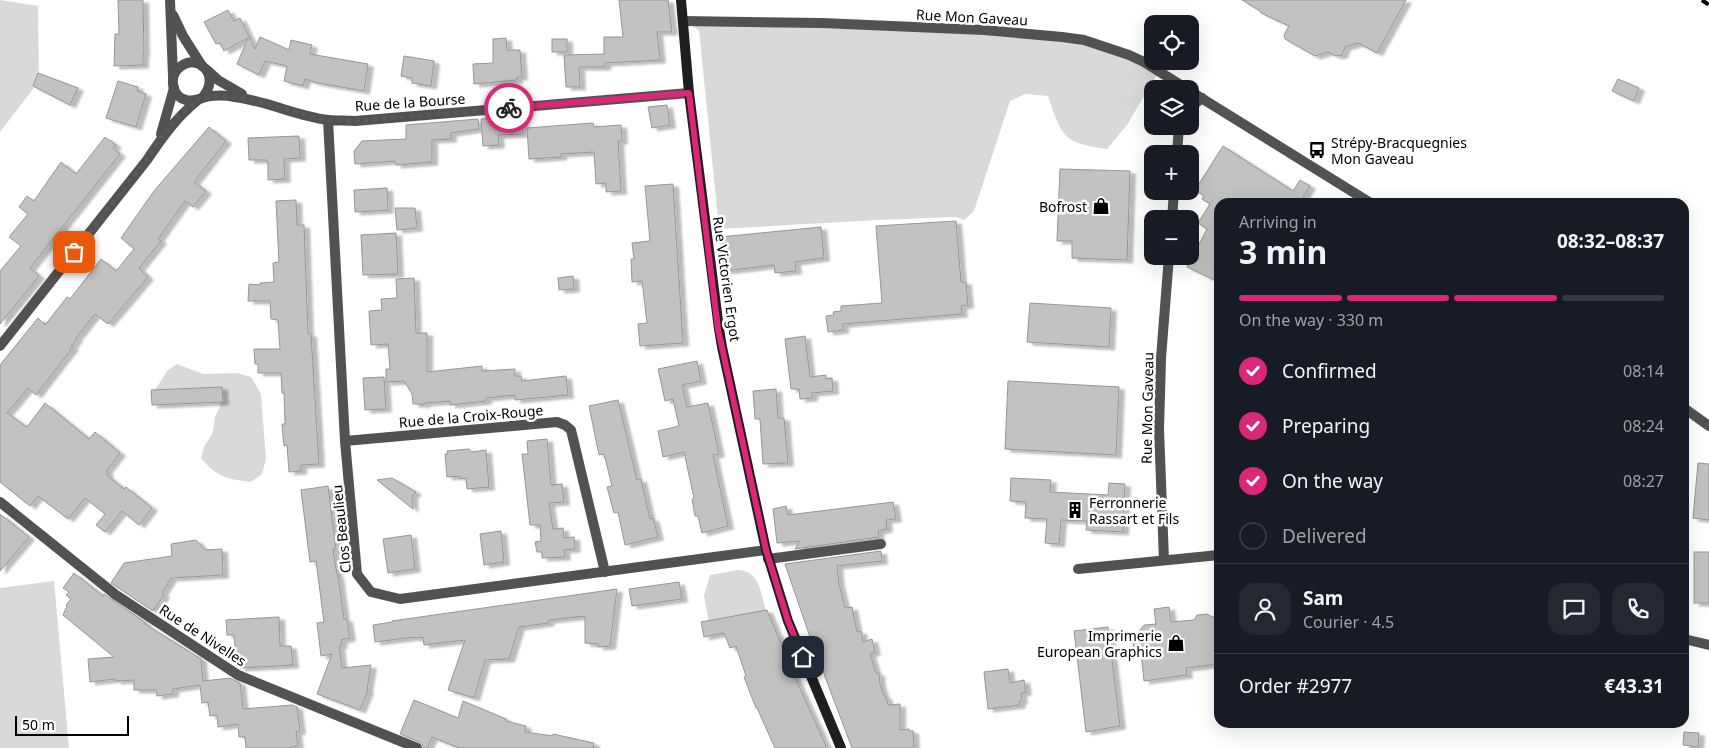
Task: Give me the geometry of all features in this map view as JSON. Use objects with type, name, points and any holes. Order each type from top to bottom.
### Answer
[{"type":"street","name":"Rue Victorien Ergot","points":[[681,0],[689,93],[718,329],[767,554],[788,621],[841,748]]},
{"type":"street","name":"Rue de la Bourse","points":[[171,5],[183,36],[204,68],[233,90],[254,100]]},
{"type":"street","name":"Rue de la Bourse","points":[[159,140],[168,114],[173,82],[171,5]]},
{"type":"street","name":"Rue Mon Gaveau","points":[[683,20],[822,23],[984,30],[1062,36],[1084,40],[1129,55],[1172,80]]},
{"type":"street","points":[[0,346],[146,160],[159,140],[180,115],[200,99],[208,92],[210,76],[204,68],[194,63],[180,66],[173,82],[180,97],[186,100],[200,99]]},
{"type":"street","name":"Rue de la Bourse","points":[[200,99],[227,96],[254,100],[328,120],[355,121],[689,93]]},
{"type":"street","name":"Rue Mon Gaveau","points":[[1199,96],[1363,198]]},
{"type":"street","name":"Clos Beaulieu","points":[[328,120],[346,441],[357,574],[371,592],[400,600],[605,572],[767,554]]},
{"type":"street","name":"Rue Mon Gaveau","points":[[1164,560],[1159,429],[1161,358],[1168,265]]},
{"type":"street","points":[[1689,412],[1709,426]]},
{"type":"street","name":"Rue de la Croix-Rouge","points":[[346,441],[558,422],[565,424],[571,430],[605,572]]},
{"type":"street","name":"Rue de Nivelles","points":[[0,502],[116,595],[238,675],[417,748]]},
{"type":"street","points":[[767,554],[881,544]]},
{"type":"street","points":[[1078,569],[1214,555]]},
{"type":"street","points":[[1689,640],[1709,646]]},
{"type":"shaded area","points":[[0,0],[38,6],[39,77],[33,89],[0,132]]},
{"type":"shaded area","points":[[683,21],[1062,37],[1144,66],[1144,70],[1159,71],[1154,80],[1144,80],[1144,96],[1127,125],[1107,149],[1081,144],[1066,135],[1061,129],[1048,96],[1025,94],[1010,101],[974,211],[964,220],[955,217],[719,229],[699,30]]},
{"type":"shaded area","points":[[177,364],[203,374],[237,373],[251,377],[261,394],[266,459],[262,474],[251,482],[223,476],[212,469],[201,458],[204,447],[213,432],[215,417],[220,407],[220,395],[151,396],[168,370]]},
{"type":"shaded area","points":[[738,570],[746,571],[756,580],[767,614],[709,623],[704,596],[710,575]]},
{"type":"shaded area","points":[[54,581],[69,748],[0,748],[0,588]]},
{"type":"building","points":[[118,0],[143,0],[143,65],[114,66],[115,34],[119,34]]},
{"type":"building","points":[[619,0],[668,0],[672,32],[657,32],[660,60],[605,63],[605,67],[579,67],[580,87],[566,87],[564,55],[604,54],[604,37],[623,37]]},
{"type":"building","points":[[1242,0],[1406,0],[1377,53],[1358,43],[1345,47],[1342,55],[1336,56],[1328,52],[1315,56],[1285,39],[1284,35],[1289,26],[1261,13]]},
{"type":"building","points":[[228,10],[234,21],[240,18],[255,49],[260,37],[289,50],[291,40],[312,45],[310,54],[368,64],[364,91],[305,79],[303,86],[284,81],[287,66],[265,61],[259,75],[237,64],[248,38],[224,51],[220,43],[216,44],[204,22]]},
{"type":"building","points":[[506,38],[507,50],[520,50],[522,77],[517,77],[517,80],[474,84],[473,64],[493,63],[493,39]]},
{"type":"building","points":[[552,39],[567,39],[567,52],[552,52]]},
{"type":"building","points":[[404,56],[434,61],[431,86],[412,83],[412,78],[401,76]]},
{"type":"building","points":[[38,73],[78,88],[70,105],[33,86]]},
{"type":"building","points":[[1618,79],[1639,88],[1634,101],[1612,91]]},
{"type":"building","points":[[118,81],[138,87],[137,91],[146,94],[136,127],[106,118]]},
{"type":"building","points":[[667,105],[670,125],[652,128],[648,107]]},
{"type":"building","points":[[522,116],[523,134],[498,135],[499,145],[483,146],[481,119]]},
{"type":"building","points":[[478,119],[479,129],[451,133],[451,139],[432,140],[432,162],[396,165],[395,161],[355,164],[354,151],[362,141],[406,139],[406,125]]},
{"type":"building","points":[[593,123],[594,127],[621,125],[622,141],[618,141],[621,191],[606,192],[606,183],[596,184],[594,152],[561,154],[561,157],[529,159],[527,128]]},
{"type":"building","points":[[209,127],[226,141],[194,182],[206,191],[193,207],[185,201],[158,239],[161,241],[139,268],[148,277],[108,324],[95,314],[76,338],[71,346],[73,347],[36,395],[28,388],[7,413],[27,427],[45,403],[89,439],[95,432],[120,453],[106,471],[107,475],[124,489],[126,487],[152,508],[139,525],[122,511],[105,532],[96,525],[105,514],[85,498],[68,519],[38,496],[30,506],[0,482],[0,365],[38,318],[45,325],[67,297],[70,299],[101,259],[116,271],[134,249],[121,238],[154,191]]},
{"type":"building","points":[[299,136],[300,158],[284,159],[285,179],[268,180],[268,162],[266,160],[249,160],[248,138]]},
{"type":"building","points":[[105,137],[116,145],[113,148],[120,154],[30,268],[39,276],[0,324],[0,271],[21,246],[9,237],[28,214],[19,207],[27,196],[34,201],[61,162],[76,174]]},
{"type":"building","points":[[1223,146],[1293,191],[1300,180],[1310,186],[1303,197],[1305,198],[1214,198],[1214,280],[1187,267],[1188,265],[1199,265],[1199,244],[1207,229],[1199,224],[1199,221],[1210,204],[1202,199],[1204,196],[1199,193],[1199,184]]},
{"type":"building","name":"Bofrost","points":[[1060,169],[1130,171],[1127,260],[1072,258],[1072,241],[1057,241]]},
{"type":"building","points":[[673,184],[683,343],[640,346],[638,324],[647,323],[642,281],[632,282],[631,259],[634,259],[632,243],[650,241],[645,186]]},
{"type":"building","points":[[387,188],[388,210],[355,212],[354,190]]},
{"type":"building","points":[[296,200],[297,225],[304,225],[308,334],[311,334],[319,464],[301,465],[301,471],[289,472],[287,445],[284,446],[283,437],[282,424],[285,424],[281,373],[258,373],[258,364],[255,364],[254,349],[280,349],[278,320],[271,319],[270,301],[248,301],[249,284],[260,285],[260,283],[274,282],[273,263],[279,262],[276,201]]},
{"type":"building","points":[[395,208],[415,208],[417,228],[397,230]]},
{"type":"building","points":[[956,221],[961,282],[966,282],[968,305],[961,306],[962,314],[843,324],[843,330],[828,332],[826,316],[834,315],[833,312],[841,311],[841,306],[882,303],[876,226]]},
{"type":"building","points":[[821,227],[824,258],[795,262],[796,271],[775,273],[774,265],[725,271],[720,237]]},
{"type":"building","points":[[396,233],[398,274],[363,275],[361,235]]},
{"type":"building","points":[[573,276],[574,289],[559,290],[558,278]]},
{"type":"building","points":[[414,278],[416,333],[427,333],[427,372],[482,366],[482,371],[515,369],[515,376],[521,376],[522,381],[566,376],[568,395],[515,400],[515,395],[486,398],[486,401],[450,405],[450,401],[425,403],[423,405],[413,404],[412,394],[404,381],[386,382],[386,369],[390,369],[388,344],[371,345],[369,311],[382,310],[381,299],[397,298],[396,279]]},
{"type":"building","points":[[1030,303],[1111,308],[1109,347],[1027,342]]},
{"type":"building","points":[[805,336],[810,377],[826,375],[826,379],[832,378],[833,391],[812,393],[812,398],[800,399],[799,389],[791,389],[785,339]]},
{"type":"building","points":[[697,361],[701,381],[682,385],[687,407],[708,403],[719,454],[713,455],[728,526],[702,533],[698,516],[695,516],[692,499],[694,498],[684,452],[663,457],[658,431],[679,426],[673,399],[665,401],[658,369]]},
{"type":"building","points":[[384,377],[386,409],[365,410],[363,378]]},
{"type":"building","points":[[1008,381],[1119,387],[1116,455],[1005,449]]},
{"type":"building","points":[[222,387],[223,402],[152,405],[151,390]]},
{"type":"building","points":[[776,389],[778,418],[784,418],[788,463],[763,464],[760,419],[755,419],[753,391]]},
{"type":"building","points":[[618,400],[637,480],[641,479],[650,519],[653,518],[658,537],[625,545],[618,512],[614,513],[607,487],[612,486],[604,454],[599,455],[589,406]]},
{"type":"building","points":[[547,439],[551,485],[562,484],[564,502],[549,503],[553,529],[563,528],[564,538],[574,537],[575,549],[564,550],[565,557],[542,558],[542,552],[537,552],[535,542],[541,541],[540,525],[530,525],[522,454],[528,454],[527,441]]},
{"type":"building","points":[[469,449],[472,452],[486,450],[489,487],[467,489],[466,478],[460,479],[460,476],[447,477],[445,454],[448,454],[447,451]]},
{"type":"building","points":[[1698,463],[1709,464],[1709,520],[1693,518]]},
{"type":"building","points":[[392,478],[416,492],[412,496],[413,509],[377,480]]},
{"type":"building","name":"Ferronnerie Rassart et Fils","points":[[1011,478],[1051,480],[1050,492],[1108,495],[1109,483],[1125,484],[1123,532],[1086,530],[1087,521],[1061,520],[1059,544],[1045,543],[1047,519],[1025,518],[1026,502],[1010,501]]},
{"type":"building","points":[[328,486],[336,549],[333,549],[344,619],[347,619],[350,638],[341,640],[342,645],[339,646],[342,668],[371,665],[368,691],[360,710],[317,694],[332,654],[321,656],[317,623],[324,622],[316,561],[310,562],[301,490]]},
{"type":"building","points":[[893,502],[896,519],[886,520],[887,529],[878,531],[879,537],[795,549],[800,541],[777,543],[773,509],[786,506],[788,515]]},
{"type":"building","points":[[0,514],[29,537],[0,571]]},
{"type":"building","points":[[501,531],[504,562],[484,565],[480,534]]},
{"type":"building","points":[[411,535],[415,569],[388,573],[383,539]]},
{"type":"building","points":[[196,540],[205,550],[222,549],[223,575],[171,578],[162,593],[164,595],[153,611],[111,583],[124,563],[172,556],[171,544]]},
{"type":"building","points":[[881,551],[882,561],[837,566],[839,584],[845,608],[852,607],[857,632],[861,631],[863,642],[872,639],[875,652],[870,654],[876,673],[879,673],[884,696],[886,696],[888,705],[900,704],[900,730],[909,729],[909,731],[913,731],[914,748],[852,748],[785,564]]},
{"type":"building","points":[[1694,552],[1709,552],[1709,603],[1694,603]]},
{"type":"building","points":[[74,573],[103,596],[104,594],[145,624],[201,659],[203,681],[230,678],[240,683],[243,709],[292,705],[297,707],[300,731],[296,732],[298,746],[288,748],[246,748],[245,737],[239,737],[238,724],[218,727],[217,715],[210,716],[208,702],[202,703],[200,685],[173,689],[173,694],[157,696],[156,690],[134,690],[134,680],[116,681],[115,679],[90,682],[88,659],[114,657],[63,615],[66,605],[71,599],[66,595],[69,592],[63,588]]},
{"type":"building","points":[[679,582],[682,599],[632,606],[629,589]]},
{"type":"building","points":[[617,589],[610,646],[598,647],[598,644],[585,643],[585,616],[549,620],[548,623],[519,627],[509,659],[485,660],[474,698],[448,690],[465,640],[424,645],[423,637],[415,637],[375,642],[373,625]]},
{"type":"building","name":"Imprimerie European Graphics","points":[[1169,607],[1171,622],[1194,620],[1197,615],[1207,614],[1214,617],[1214,665],[1186,668],[1187,675],[1144,681],[1141,651],[1134,652],[1132,635],[1136,635],[1144,625],[1156,624],[1154,609]]},
{"type":"building","points":[[767,610],[827,748],[775,748],[744,677],[746,676],[736,646],[730,648],[724,633],[704,637],[701,622]]},
{"type":"building","points":[[279,617],[280,646],[291,646],[293,665],[240,668],[236,660],[234,635],[227,635],[226,620]]},
{"type":"building","points":[[1108,627],[1120,726],[1086,732],[1074,631]]},
{"type":"building","points":[[1008,669],[1010,683],[1024,680],[1026,692],[1021,693],[1022,701],[1019,701],[1020,705],[988,709],[984,672]]},
{"type":"building","points":[[414,700],[458,718],[463,701],[506,719],[506,721],[526,726],[525,732],[553,736],[553,734],[594,743],[593,748],[459,748],[432,737],[427,748],[424,748],[420,742],[400,734]]},
{"type":"building","points":[[1684,732],[1699,733],[1698,747],[1683,745]]},
{"type":"railway","points":[[1702,0],[1709,5]]},
{"type":"way so far","points":[[74,252],[146,160],[159,140],[180,115],[198,99],[217,96],[238,97],[328,120],[355,121],[509,108]]},
{"type":"place","name":"Strépy-Bracquegnies Mon Gaveau","points":[[1317,150]]},
{"type":"place","name":"Bofrost","points":[[1101,206]]},
{"type":"place","name":"Ferronnerie Rassart et Fils","points":[[1075,510]]},
{"type":"place","name":"Imprimerie European Graphics","points":[[1176,643]]},
{"type":"route","points":[[509,108],[689,93],[718,329],[766,550],[788,621],[803,657]]}]
